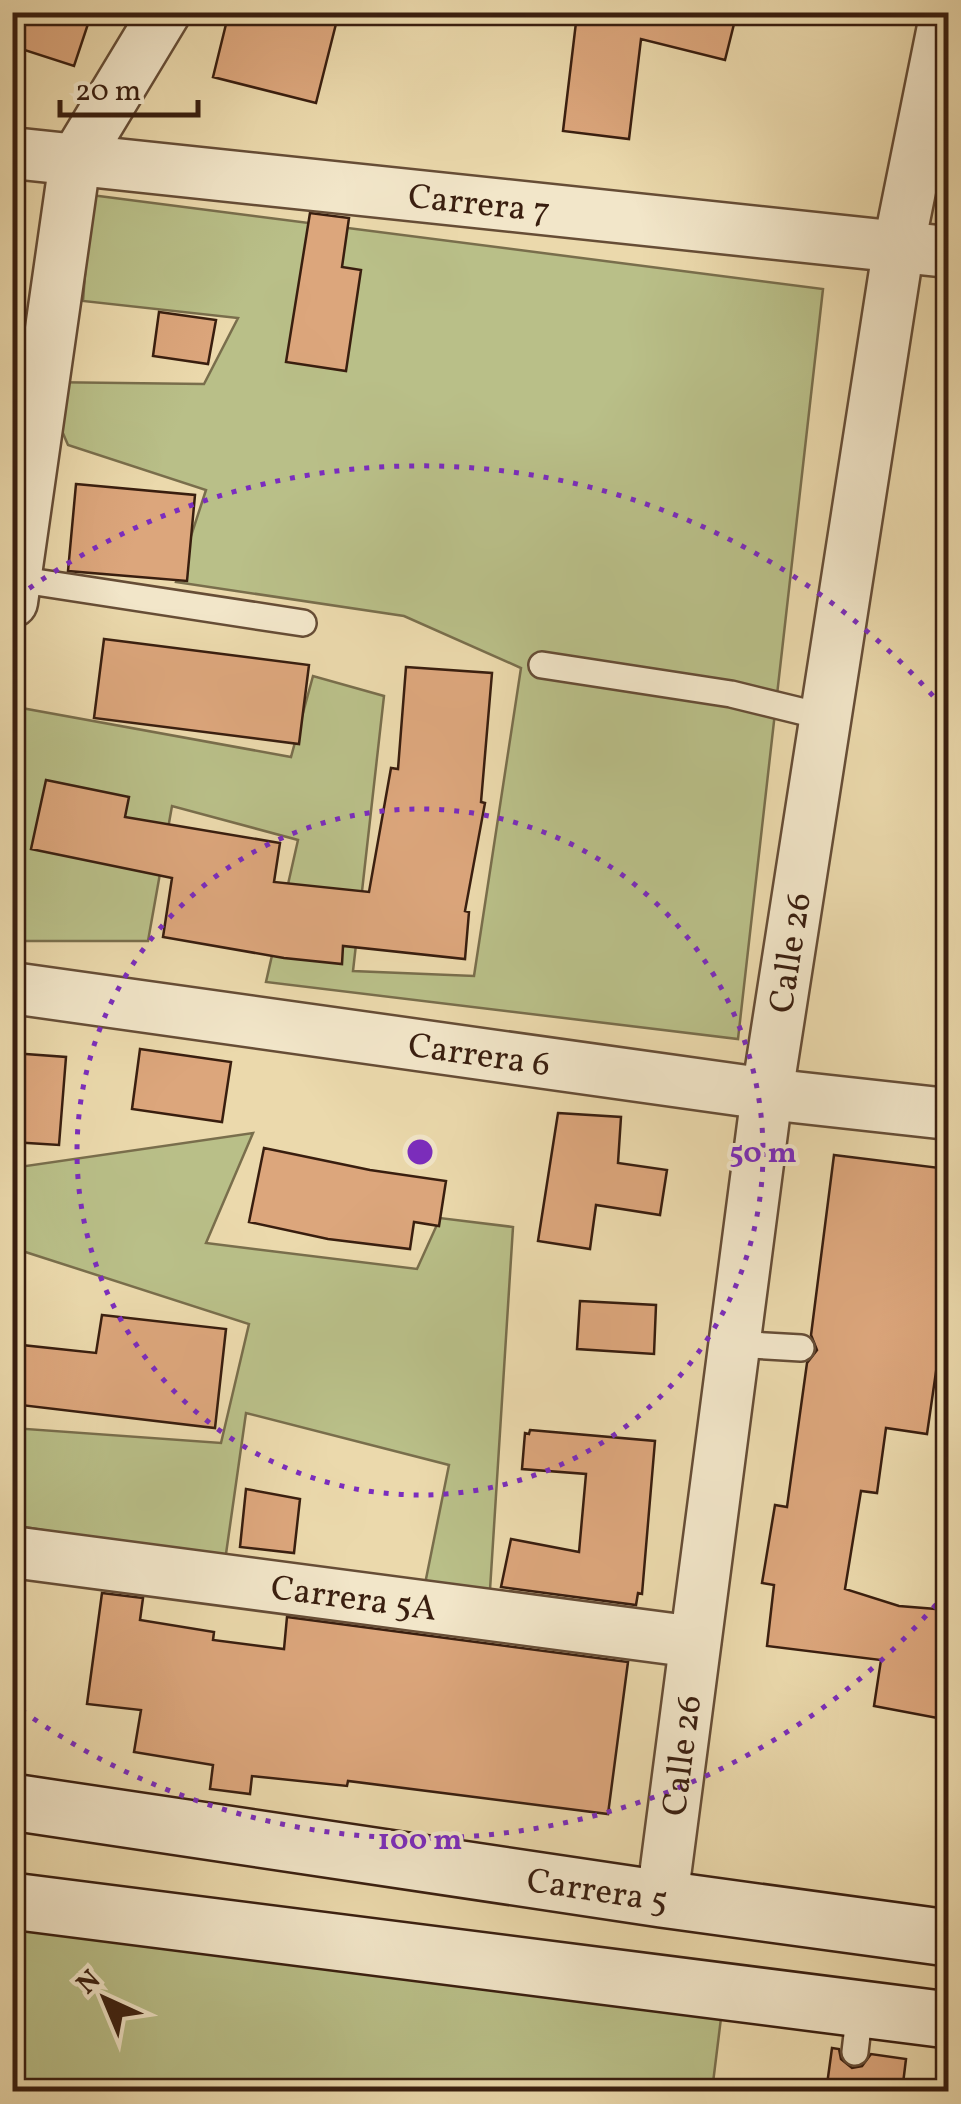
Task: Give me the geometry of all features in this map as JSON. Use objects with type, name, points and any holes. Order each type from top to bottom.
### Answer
[{"type":"main road","name":"Carrera 5","points":[[12,1802],[948,1938]]},
{"type":"main road","points":[[12,1901],[858,2030],[948,2020]]},
{"type":"street","points":[[14,590],[75,161],[165,12]]},
{"type":"street","name":"Calle 26","points":[[662,1899],[767,1094],[898,245],[946,12]]},
{"type":"street","name":"Carrera 7","points":[[12,152],[948,252]]},
{"type":"street","name":"Carrera 6","points":[[12,988],[767,1094],[948,1114]]},
{"type":"street","name":"Carrera 5A","points":[[12,1552],[695,1642]]},
{"type":"lane","points":[[14,590],[303,624]]},
{"type":"lane","points":[[542,666],[731,694],[825,717]]},
{"type":"lane","points":[[734,1344],[801,1348]]},
{"type":"green space","points":[[91,195],[823,289],[738,1039],[266,982],[298,840],[172,806],[148,941],[13,941],[12,725],[16,707],[291,757],[313,676],[384,696],[353,971],[474,976],[521,668],[404,616],[176,582],[206,490],[68,445],[41,382],[204,384],[238,318],[83,301]]},
{"type":"green space","points":[[253,1133],[206,1243],[417,1269],[440,1218],[513,1227],[490,1590],[425,1584],[449,1465],[246,1413],[225,1561],[13,1525],[13,1428],[221,1443],[249,1324],[13,1248],[12,1168]]},
{"type":"green space","points":[[13,1919],[722,2010],[712,2091],[13,2092]]},
{"type":"building","points":[[21,12],[92,12],[74,66],[12,46]]},
{"type":"building","points":[[229,12],[339,12],[316,103],[213,77]]},
{"type":"building","points":[[737,12],[725,60],[641,39],[629,139],[563,131],[577,14]]},
{"type":"building","points":[[310,213],[349,218],[342,267],[361,270],[346,371],[286,362]]},
{"type":"building","points":[[159,312],[216,320],[208,364],[153,356]]},
{"type":"building","points":[[76,484],[195,495],[187,581],[68,571]]},
{"type":"building","points":[[104,639],[309,665],[299,744],[94,718]]},
{"type":"building","points":[[406,667],[492,673],[481,802],[485,803],[465,911],[469,912],[465,959],[343,946],[342,964],[163,937],[172,878],[31,849],[46,780],[129,797],[125,817],[280,843],[274,882],[369,892],[391,768],[398,769]]},
{"type":"building","points":[[140,1049],[231,1062],[222,1122],[132,1109]]},
{"type":"building","points":[[12,1053],[66,1057],[59,1145],[12,1142]]},
{"type":"building","points":[[558,1113],[621,1117],[618,1163],[667,1170],[660,1215],[596,1205],[590,1249],[538,1241]]},
{"type":"building","points":[[264,1148],[446,1181],[439,1226],[414,1222],[410,1249],[328,1239],[249,1222]]},
{"type":"building","points":[[834,1155],[948,1169],[948,1353],[939,1351],[927,1434],[886,1428],[877,1493],[861,1491],[845,1589],[899,1606],[948,1610],[948,1720],[874,1706],[881,1660],[767,1646],[774,1585],[762,1583],[775,1505],[787,1507],[807,1363],[817,1350],[811,1335]]},
{"type":"building","points":[[580,1301],[656,1305],[654,1354],[577,1349]]},
{"type":"building","points":[[102,1315],[226,1329],[215,1428],[12,1404],[12,1344],[96,1353]]},
{"type":"building","points":[[530,1430],[655,1441],[642,1594],[638,1593],[636,1605],[501,1587],[511,1539],[579,1552],[586,1474],[522,1469],[525,1433]]},
{"type":"building","points":[[246,1489],[300,1499],[294,1553],[240,1547]]},
{"type":"building","points":[[102,1593],[143,1598],[140,1620],[214,1632],[213,1640],[284,1649],[287,1617],[628,1662],[608,1814],[348,1781],[347,1786],[252,1776],[250,1794],[210,1789],[213,1765],[134,1752],[141,1710],[87,1704]]},
{"type":"building","points":[[832,2048],[839,2049],[841,2059],[852,2068],[862,2066],[871,2054],[906,2059],[902,2092],[826,2092]]}]
